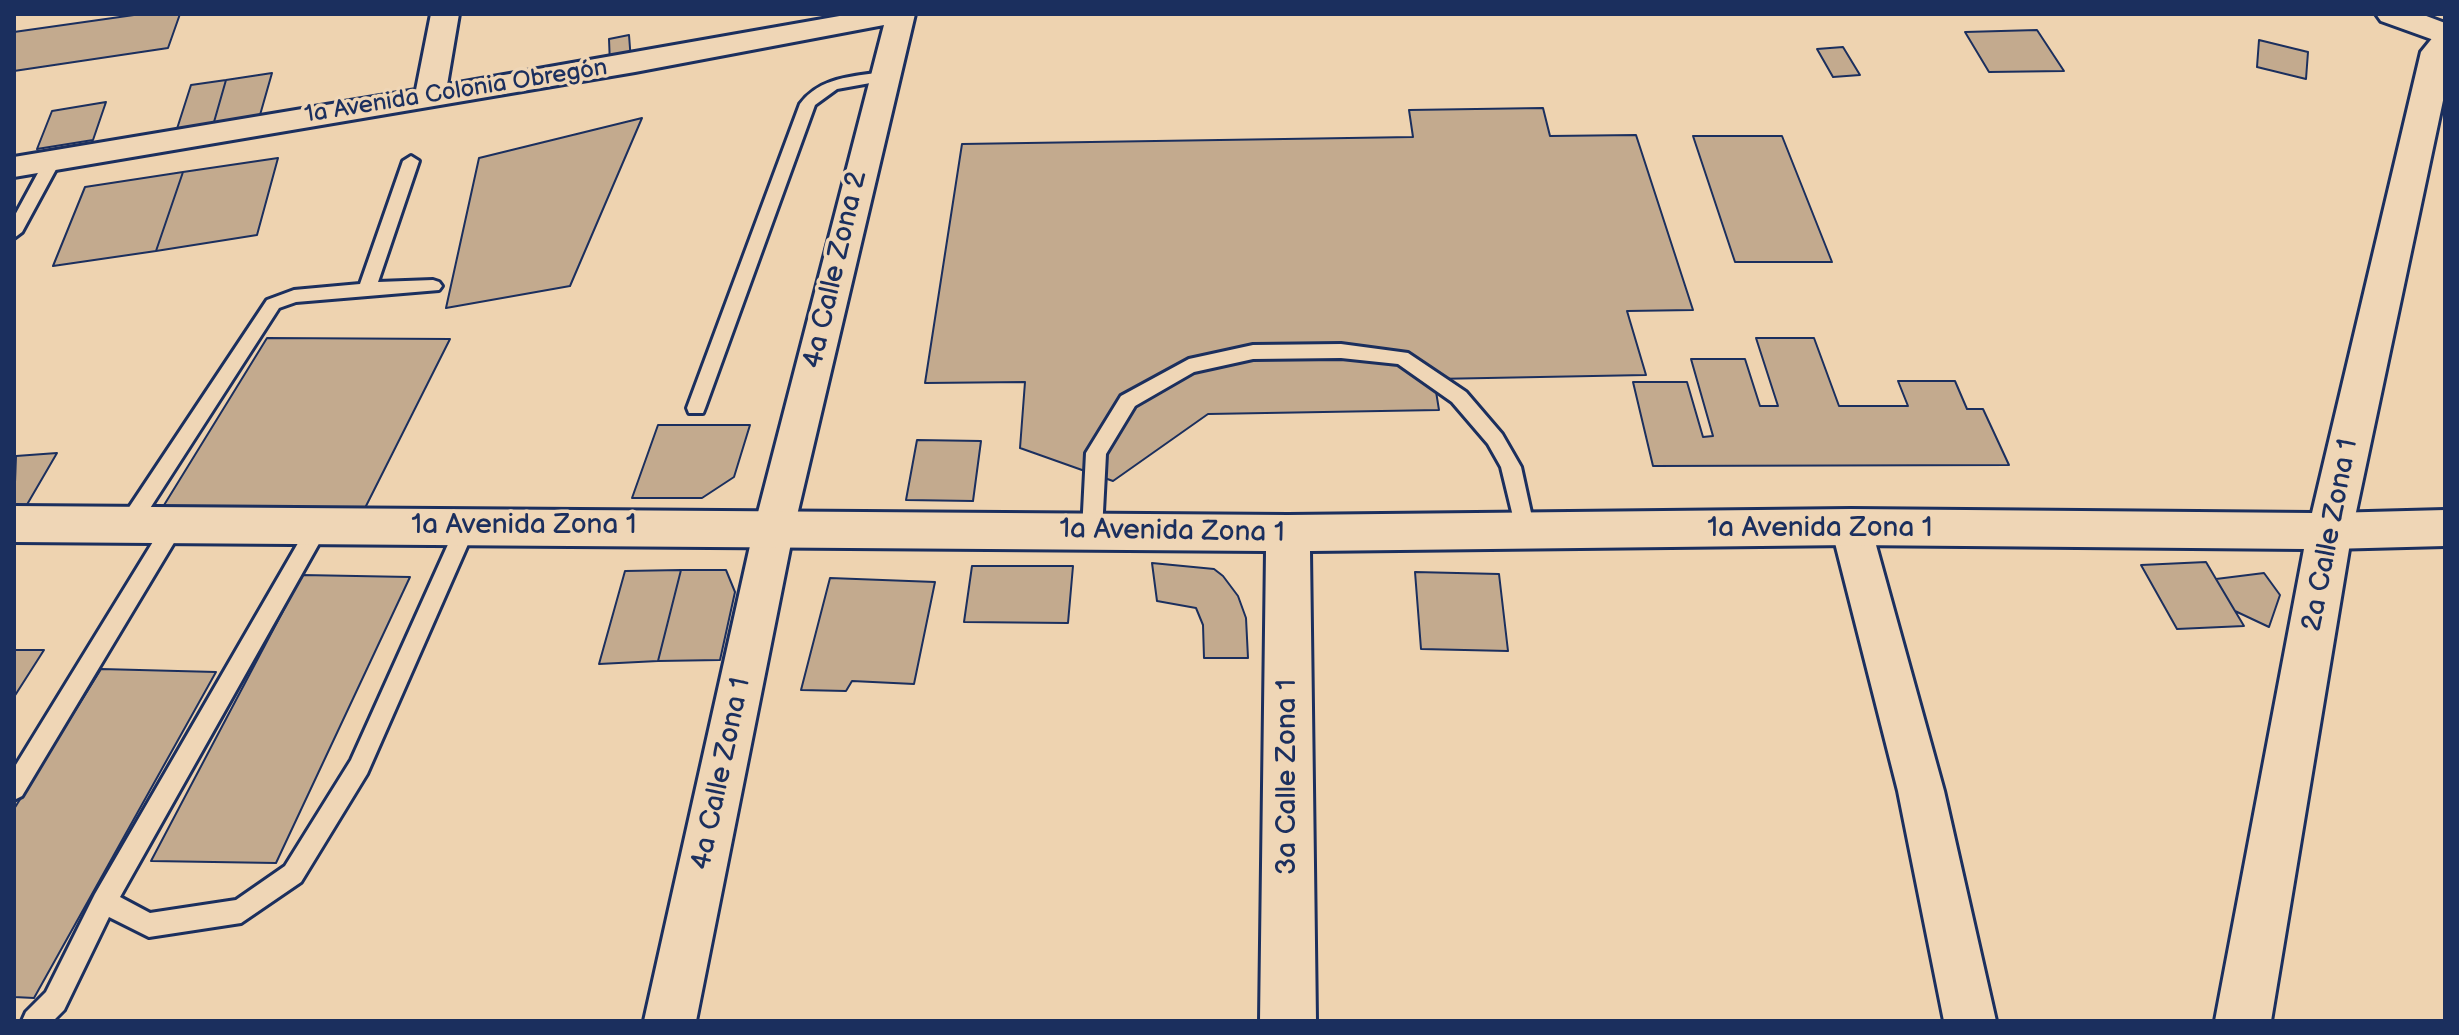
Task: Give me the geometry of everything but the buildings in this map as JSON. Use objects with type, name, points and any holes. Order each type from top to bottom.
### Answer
[{"type":"main road","points":[[2392,14],[2442,43]]},
{"type":"main road","name":"2a Calle Zona 1","points":[[2243,1021],[2330,531],[2442,43]]},
{"type":"main road","name":"1a Avenida Zona 1","points":[[14,524],[1288,533],[1851,527],[2330,531],[2445,528]]},
{"type":"main road","name":"3a Calle Zona 1","points":[[1288,533],[1288,1021]]},
{"type":"street","points":[[430,95],[445,14]]},
{"type":"street","name":"1a Avenida Colonia Obregón","points":[[14,167],[635,63],[899,14]]},
{"type":"street","name":"4a Calle Zona 2","points":[[774,528],[899,14]]},
{"type":"street","points":[[1851,527],[1921,791],[1970,1021]]},
{"type":"street","name":"4a Calle Zona 1","points":[[670,1021],[774,528]]},
{"type":"lane","points":[[696,408],[808,104],[816,92],[834,85],[882,77]]},
{"type":"lane","points":[[14,232],[53,160]]},
{"type":"lane","points":[[367,289],[411,161]]},
{"type":"lane","points":[[129,524],[273,304],[294,296],[433,286]]},
{"type":"lane","points":[[1092,531],[1096,453],[1128,401],[1189,366],[1253,352],[1341,351],[1402,358],[1459,397],[1495,439],[1511,467],[1525,531]]},
{"type":"lane","points":[[14,789],[174,525]]},
{"type":"lane","points":[[35,1021],[55,1001],[104,902],[319,525]]},
{"type":"lane","points":[[104,902],[149,925],[164,923],[241,911],[293,874],[359,767],[466,526]]}]
